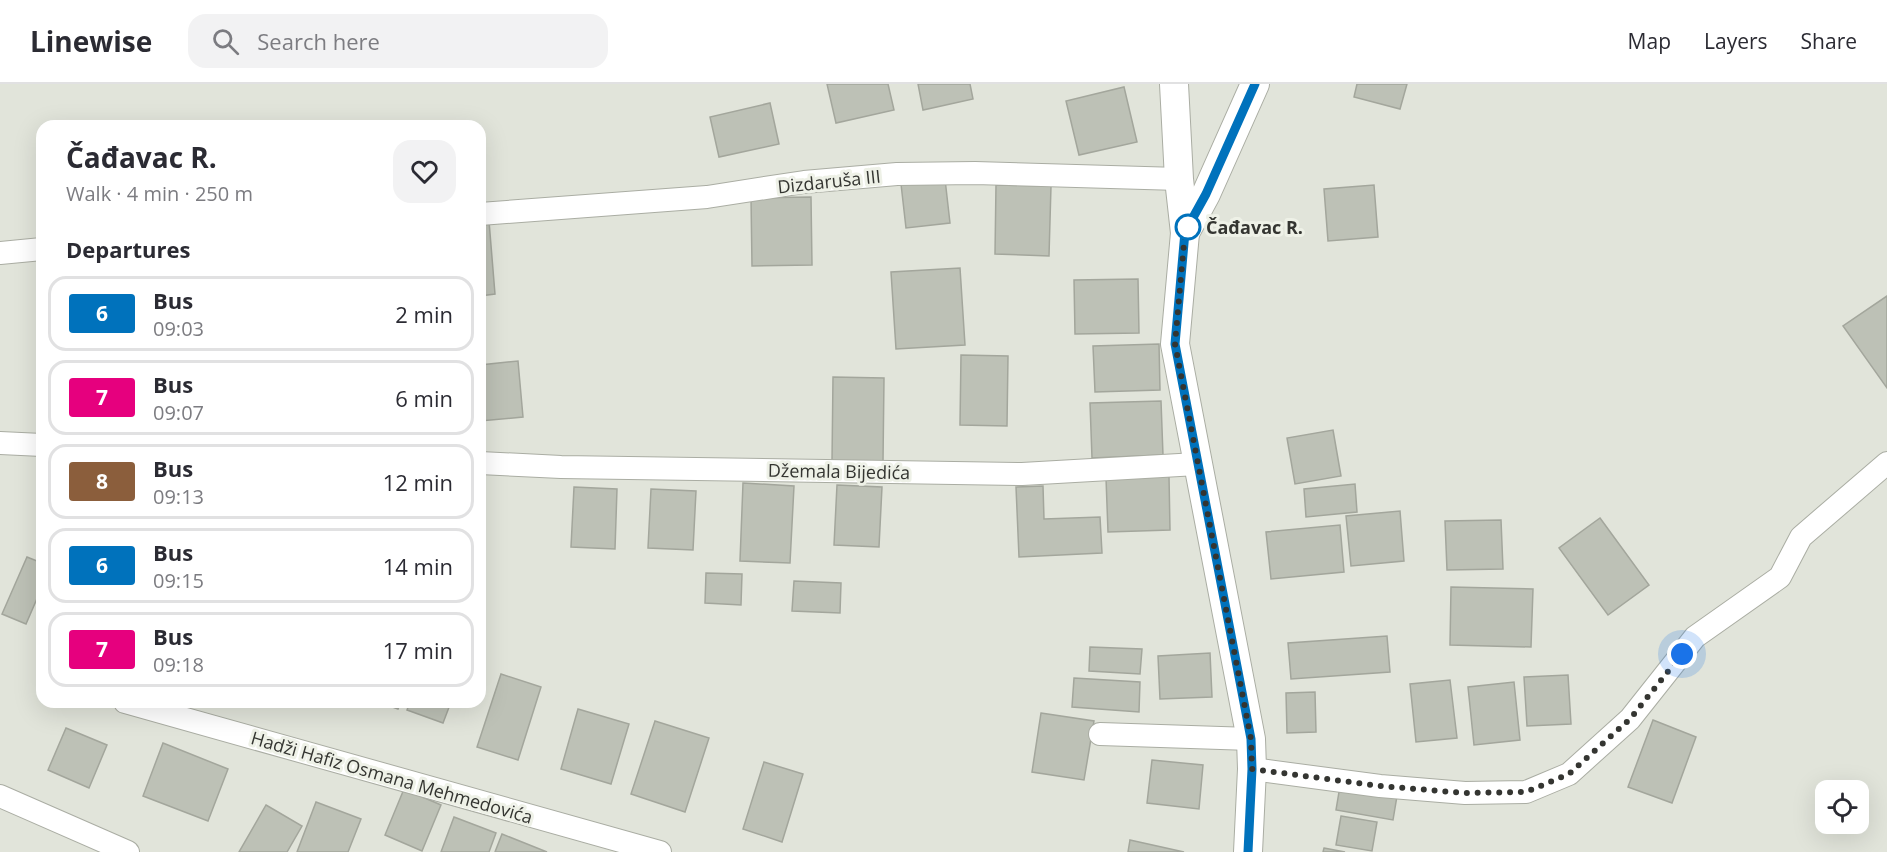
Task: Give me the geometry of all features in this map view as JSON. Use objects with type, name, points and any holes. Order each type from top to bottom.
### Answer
[{"type":"street","points":[[1174,84],[1179,179],[1185,232],[1175,344],[1251,739],[1248,852]]},
{"type":"street","points":[[1185,232],[1206,194],[1255,84]]},
{"type":"street","name":"Dizdaruša III","points":[[486,214],[707,197],[804,182],[897,174],[975,172],[1179,179]]},
{"type":"street","points":[[0,253],[36,250]]},
{"type":"street","points":[[0,443],[36,445]]},
{"type":"street","points":[[1252,769],[1380,786],[1465,793],[1526,792],[1569,774],[1630,719],[1695,637],[1780,578],[1801,537],[1887,463]]},
{"type":"street","name":"Džemala Bijedića","points":[[486,464],[1022,474],[1197,464]]},
{"type":"street","name":"Hadži Hafiz Osmana Mehmedovića","points":[[146,708],[660,852]]},
{"type":"street","points":[[1100,734],[1251,739]]},
{"type":"street","points":[[0,796],[128,852]]},
{"type":"building","points":[[827,84],[888,84],[894,110],[836,123]]},
{"type":"building","points":[[918,84],[970,84],[973,99],[923,110]]},
{"type":"building","points":[[1357,84],[1407,84],[1400,109],[1354,97]]},
{"type":"building","points":[[1124,87],[1137,142],[1079,155],[1066,101]]},
{"type":"building","points":[[770,103],[779,144],[719,157],[710,117]]},
{"type":"building","points":[[945,179],[950,223],[906,228],[901,184]]},
{"type":"building","points":[[996,185],[1051,186],[1049,256],[995,254]]},
{"type":"building","points":[[1374,185],[1378,237],[1328,241],[1324,189]]},
{"type":"building","points":[[811,197],[812,265],[752,266],[751,198]]},
{"type":"building","points":[[486,221],[489,221],[495,294],[486,295]]},
{"type":"building","points":[[960,268],[965,345],[896,349],[891,272]]},
{"type":"building","points":[[1138,279],[1139,333],[1075,334],[1074,280]]},
{"type":"building","points":[[1887,296],[1887,388],[1843,326]]},
{"type":"building","points":[[1159,344],[1160,390],[1095,392],[1093,346]]},
{"type":"building","points":[[961,355],[1008,356],[1007,426],[960,425]]},
{"type":"building","points":[[518,361],[523,417],[486,420],[486,364]]},
{"type":"building","points":[[833,377],[884,378],[883,462],[832,462]]},
{"type":"building","points":[[1161,401],[1163,455],[1092,458],[1090,403]]},
{"type":"building","points":[[1333,430],[1341,476],[1295,484],[1287,438]]},
{"type":"building","points":[[1169,476],[1170,530],[1108,532],[1106,478]]},
{"type":"building","points":[[743,483],[794,486],[790,563],[740,561]]},
{"type":"building","points":[[1355,484],[1357,512],[1306,517],[1304,489]]},
{"type":"building","points":[[837,485],[882,487],[879,547],[834,545]]},
{"type":"building","points":[[1043,486],[1044,519],[1100,517],[1102,553],[1019,557],[1016,487]]},
{"type":"building","points":[[574,487],[617,489],[615,549],[571,547]]},
{"type":"building","points":[[651,489],[696,491],[693,550],[648,548]]},
{"type":"building","points":[[1400,511],[1404,561],[1351,566],[1346,516]]},
{"type":"building","points":[[1600,518],[1649,585],[1608,615],[1559,548]]},
{"type":"building","points":[[1501,520],[1503,569],[1447,570],[1445,521]]},
{"type":"building","points":[[1340,525],[1344,572],[1271,579],[1266,532]]},
{"type":"building","points":[[27,557],[36,561],[36,601],[26,624],[2,614]]},
{"type":"building","points":[[706,573],[742,574],[741,605],[705,603]]},
{"type":"building","points":[[794,581],[841,583],[840,613],[792,611]]},
{"type":"building","points":[[1451,587],[1533,589],[1531,647],[1450,645]]},
{"type":"building","points":[[1387,636],[1390,672],[1291,679],[1288,643]]},
{"type":"building","points":[[1090,647],[1142,649],[1140,674],[1089,671]]},
{"type":"building","points":[[1210,653],[1212,697],[1160,699],[1158,656]]},
{"type":"building","points":[[501,674],[541,687],[518,760],[477,747]]},
{"type":"building","points":[[1568,675],[1571,724],[1527,726],[1524,677]]},
{"type":"building","points":[[1074,678],[1140,682],[1139,712],[1072,707]]},
{"type":"building","points":[[1450,680],[1457,738],[1416,742],[1410,684]]},
{"type":"building","points":[[1514,682],[1520,740],[1474,745],[1468,687]]},
{"type":"building","points":[[1315,692],[1316,732],[1287,733],[1286,693]]},
{"type":"building","points":[[408,708],[449,708],[443,723],[407,710]]},
{"type":"building","points":[[578,709],[629,724],[611,784],[561,769]]},
{"type":"building","points":[[1041,713],[1094,721],[1084,780],[1032,772]]},
{"type":"building","points":[[1653,720],[1696,737],[1672,803],[1628,787]]},
{"type":"building","points":[[655,721],[709,738],[685,812],[631,794]]},
{"type":"building","points":[[66,728],[107,745],[89,788],[48,770]]},
{"type":"building","points":[[163,743],[228,769],[208,821],[143,796]]},
{"type":"building","points":[[1152,760],[1203,765],[1199,809],[1147,803]]},
{"type":"building","points":[[764,762],[803,774],[782,842],[743,829]]},
{"type":"building","points":[[1340,786],[1397,796],[1393,820],[1336,810]]},
{"type":"building","points":[[404,789],[441,805],[422,851],[385,835]]},
{"type":"building","points":[[316,802],[361,819],[348,852],[297,852]]},
{"type":"building","points":[[266,805],[302,826],[287,852],[239,852]]},
{"type":"building","points":[[1341,816],[1377,822],[1372,851],[1336,845]]},
{"type":"building","points":[[454,817],[496,833],[489,852],[441,852]]},
{"type":"building","points":[[502,834],[547,852],[495,852]]},
{"type":"building","points":[[1130,840],[1184,852],[1128,852]]},
{"type":"building","points":[[1324,848],[1345,852],[1323,852]]},
{"type":"bus line","name":"6","points":[[1248,852],[1251,739],[1175,344],[1185,232],[1206,194],[1255,84]]},
{"type":"place","name":"Čađavac R.","points":[[1188,227]]},
{"type":"route","points":[[1188,227],[1185,232],[1175,344],[1251,739],[1252,769],[1380,786],[1465,793],[1526,792],[1569,774],[1630,719],[1682,654]]}]
